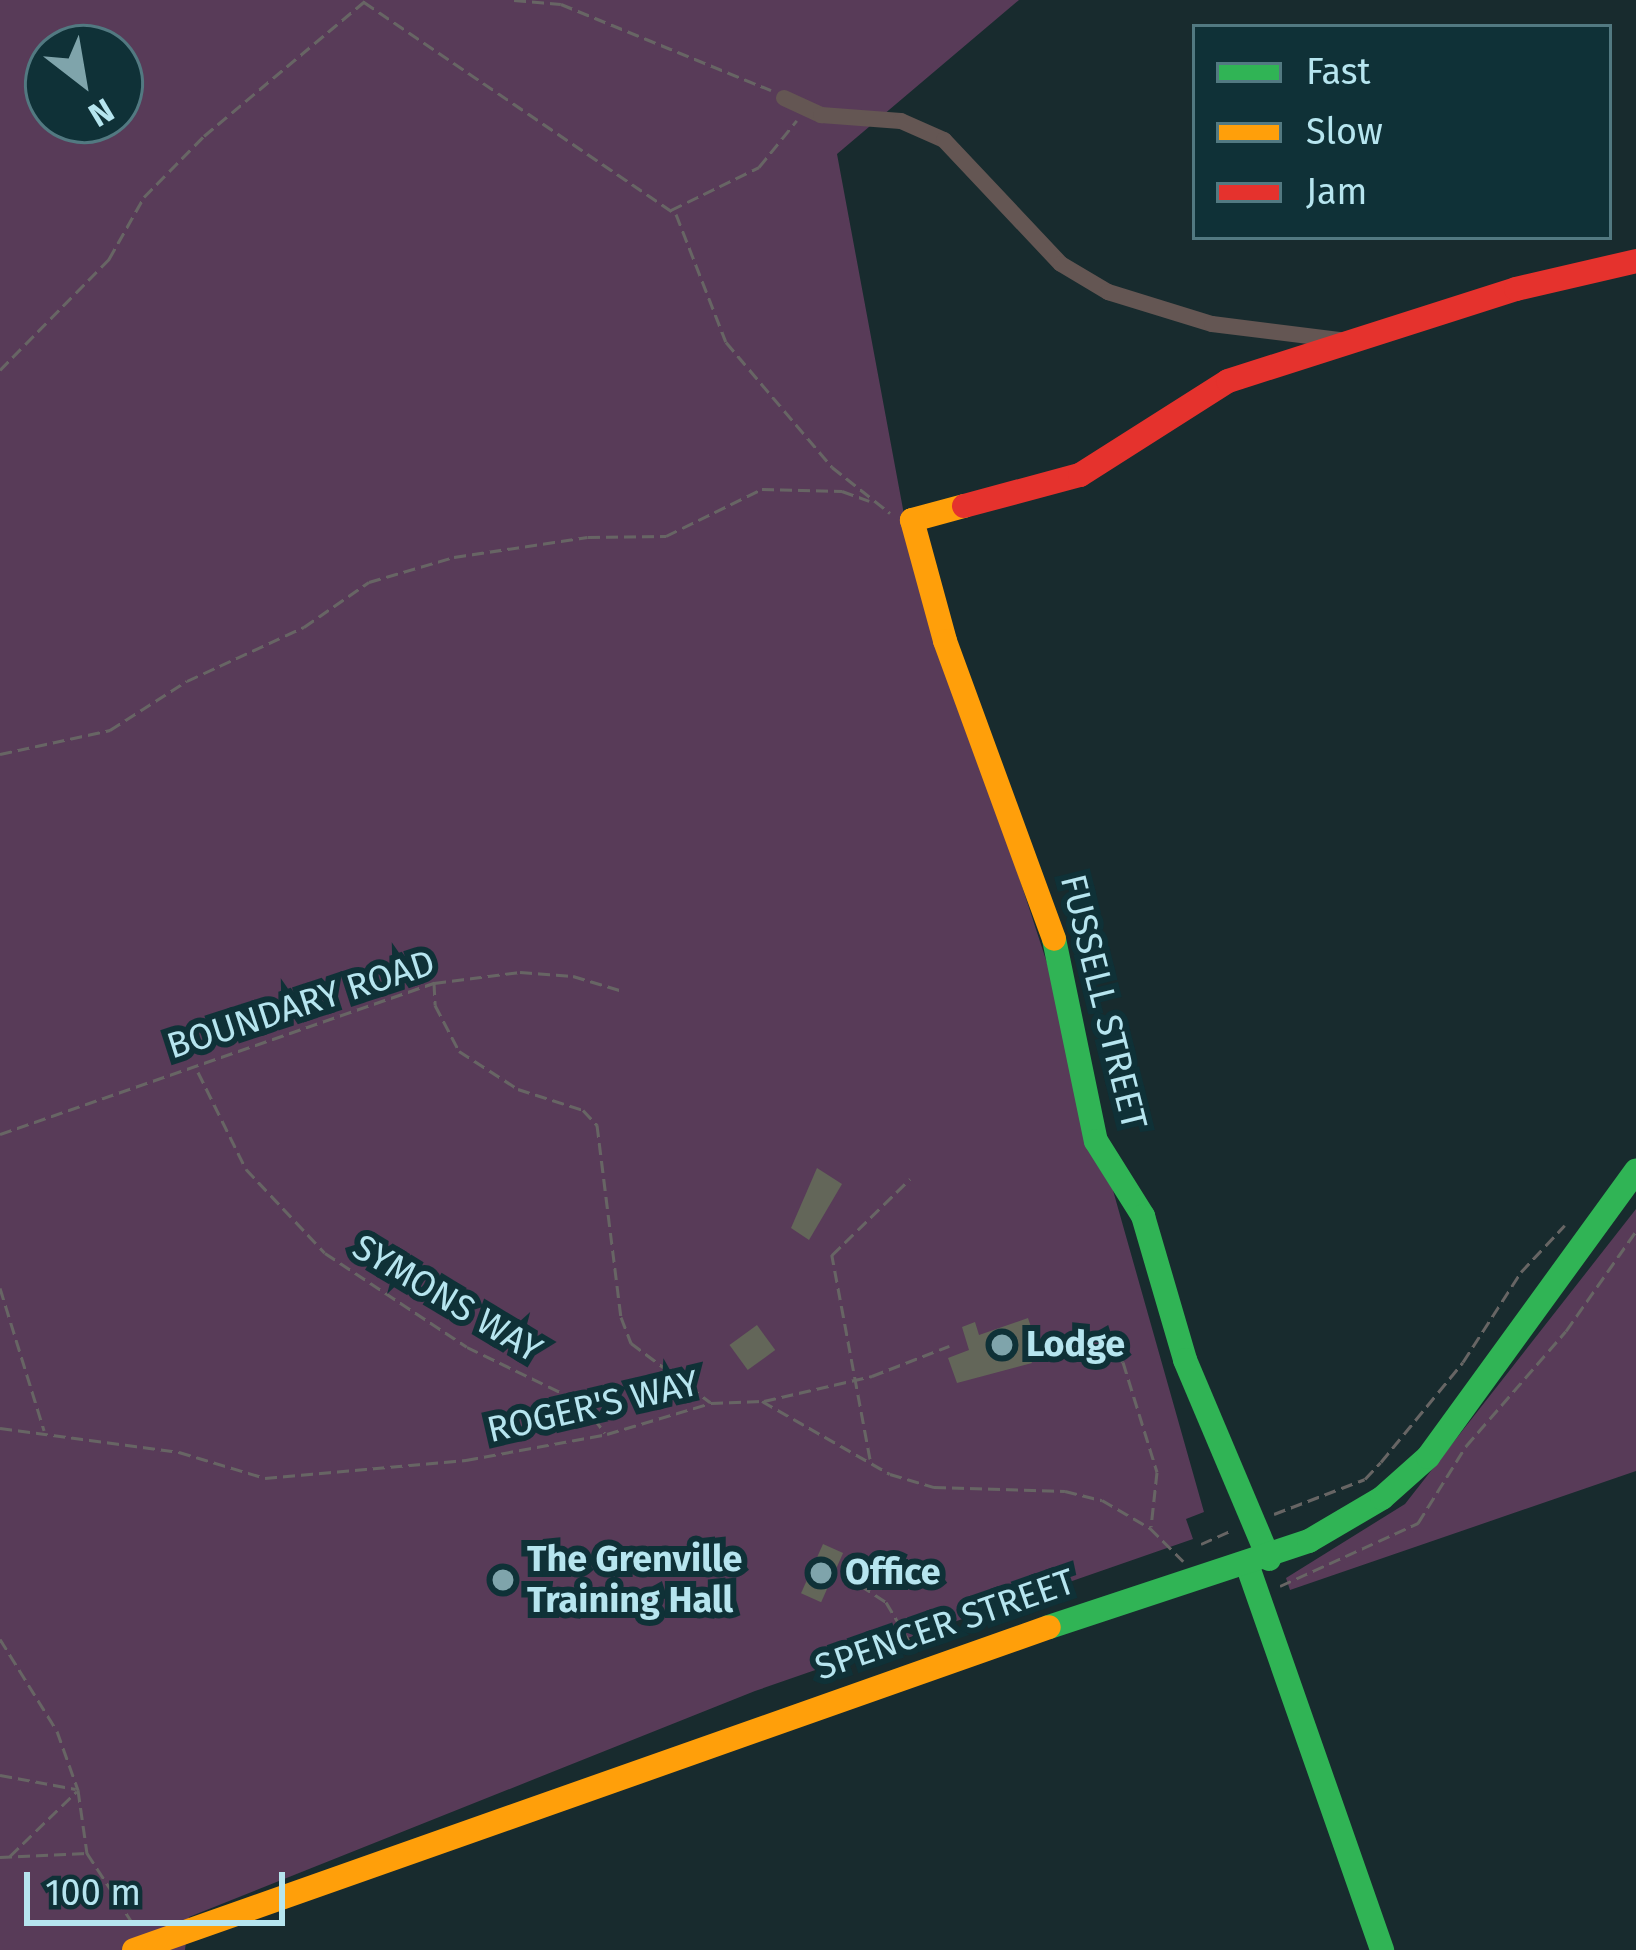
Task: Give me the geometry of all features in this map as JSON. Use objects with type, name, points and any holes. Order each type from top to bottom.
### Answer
[{"type":"street","points":[[784,98],[845,120],[901,122],[944,140],[1061,264],[1108,292],[1212,324],[1354,341]]},
{"type":"street","points":[[912,520],[1080,476],[1214,387],[1516,289],[1636,262]]},
{"type":"street","name":"FUSSELL STREET","points":[[912,520],[945,641],[1039,884],[1079,1031],[1096,1142],[1143,1216],[1185,1360],[1255,1520],[1258,1563],[1382,1950]]},
{"type":"street","name":"SPENCER STREET","points":[[134,1948],[925,1668],[1258,1563],[1371,1506],[1428,1457],[1636,1172]]},
{"type":"path","points":[[514,0],[561,4],[784,98]]},
{"type":"path","points":[[0,370],[109,259],[143,197],[204,136],[365,1],[671,210],[726,342],[869,501]]},
{"type":"path","points":[[671,210],[759,167],[804,108]]},
{"type":"path","points":[[0,754],[110,730],[187,680],[304,627],[369,582],[454,557],[588,536],[666,536],[762,489],[832,490],[912,520]]},
{"type":"path","name":"BOUNDARY ROAD","points":[[0,1134],[158,1076],[197,1071],[243,1044],[434,983],[520,972],[573,976],[623,992]]},
{"type":"path","points":[[434,983],[459,1051],[518,1089],[584,1109],[597,1125],[621,1317],[631,1343],[711,1403]]},
{"type":"path","name":"SYMONS WAY","points":[[197,1071],[246,1168],[325,1253],[467,1347],[584,1403],[607,1434]]},
{"type":"path","points":[[871,1461],[832,1255],[910,1179]]},
{"type":"path","points":[[1201,1544],[1365,1479],[1439,1395],[1521,1272],[1565,1225]]},
{"type":"path","points":[[0,1288],[44,1432]]},
{"type":"path","name":"ROGER'S WAY","points":[[0,1427],[92,1445],[179,1452],[265,1478],[466,1460],[607,1434],[711,1403],[762,1401],[854,1378],[949,1346]]},
{"type":"path","points":[[1067,1349],[1109,1346],[1129,1376],[1157,1472],[1150,1528]]},
{"type":"path","points":[[762,1401],[871,1461],[934,1487],[1065,1491],[1102,1500],[1150,1528],[1202,1579]]},
{"type":"path","points":[[860,1585],[886,1602],[925,1668]]},
{"type":"path","points":[[0,1639],[57,1731],[78,1790],[87,1853],[135,1928],[134,1948]]},
{"type":"path","points":[[0,1775],[78,1790]]},
{"type":"path","points":[[10,1856],[78,1790]]},
{"type":"path","points":[[0,1856],[87,1853]]},
{"type":"shaded area","points":[[0,0],[1019,0],[837,154],[908,536],[1060,1003],[1204,1512],[1186,1519],[1193,1539],[755,1691],[189,1917],[185,1950],[0,1950]]},
{"type":"shaded area","points":[[1636,1209],[1636,1471],[1290,1590],[1286,1578],[1405,1504]]},
{"type":"building","points":[[817,1168],[842,1184],[809,1240],[791,1228]]},
{"type":"building","name":"Lodge","points":[[1028,1318],[1039,1351],[1029,1355],[1032,1363],[957,1383],[948,1358],[969,1350],[962,1327],[975,1322],[979,1335]]},
{"type":"building","points":[[757,1325],[775,1350],[748,1370],[729,1345]]},
{"type":"building","name":"Office","points":[[823,1544],[843,1553],[821,1602],[801,1593]]},
{"type":"traffic: fast","points":[[1054,939],[1096,1141],[1143,1216],[1185,1360],[1269,1559]]},
{"type":"traffic: fast","points":[[1049,1627],[1309,1541],[1382,1498],[1428,1457],[1636,1171]]},
{"type":"traffic: fast","points":[[1248,1567],[1382,1950]]},
{"type":"traffic: slow","points":[[964,506],[912,520],[945,641],[1054,939]]},
{"type":"traffic: slow","points":[[134,1950],[1049,1627]]},
{"type":"traffic: jam","points":[[964,506],[1080,475],[1228,381],[1516,289],[1636,261]]},
{"type":"place","name":"Lodge","points":[[1002,1345]]},
{"type":"place","name":"Office","points":[[821,1573]]},
{"type":"place","name":"The Grenville Training Hall","points":[[503,1580]]}]
